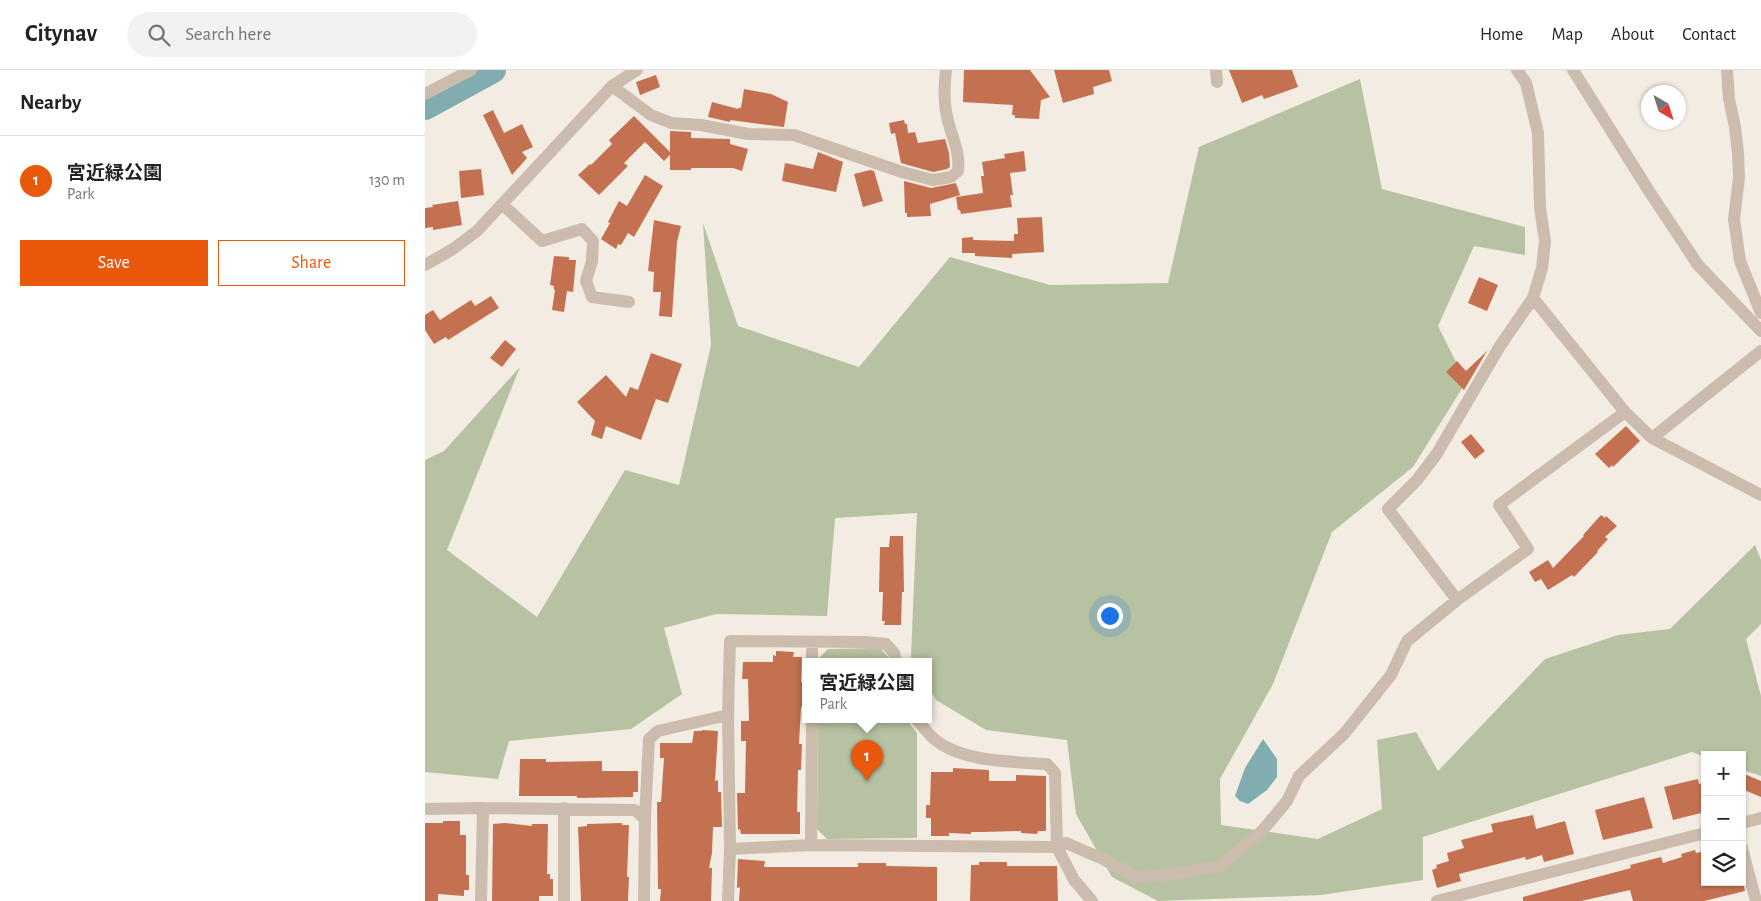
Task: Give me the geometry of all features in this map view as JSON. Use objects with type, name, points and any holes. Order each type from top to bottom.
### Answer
[{"type":"street","points":[[425,94],[471,70]]},
{"type":"street","points":[[425,265],[453,250],[477,231],[612,86],[637,70]]},
{"type":"street","points":[[612,86],[651,116],[671,123],[701,125],[748,134],[794,135],[902,172],[933,180],[951,177],[958,171],[960,159],[947,120],[945,70]]},
{"type":"street","points":[[1457,600],[1387,509],[1417,480],[1436,455],[1500,346],[1533,298],[1542,268],[1545,241],[1540,208],[1539,133],[1526,83],[1517,70]]},
{"type":"street","points":[[1573,70],[1649,191],[1698,264],[1761,331]]},
{"type":"street","points":[[1727,70],[1729,99],[1738,153],[1739,178],[1734,219],[1740,261],[1761,313]]},
{"type":"street","points":[[502,204],[542,240],[582,229],[593,241],[592,261],[586,281],[592,296],[629,302]]},
{"type":"street","points":[[1533,298],[1625,412],[1652,438],[1761,495]]},
{"type":"street","points":[[1652,438],[1761,351]]},
{"type":"street","points":[[730,849],[811,845],[1057,847],[1066,843],[1103,859],[1136,877],[1182,873],[1220,866],[1262,831],[1287,801],[1299,776],[1344,734],[1391,675],[1407,641],[1457,600],[1528,549],[1499,505],[1625,412]]},
{"type":"street","points":[[728,901],[730,849],[728,715],[730,642],[866,642],[886,644],[894,652],[895,658]]},
{"type":"street","points":[[812,642],[812,658]]},
{"type":"street","points":[[644,901],[645,819],[649,739],[658,731],[728,715]]},
{"type":"street","points":[[811,845],[812,723]]},
{"type":"street","points":[[920,723],[933,739],[961,754],[999,761],[1047,764],[1055,773],[1057,847],[1074,880],[1092,901]]},
{"type":"street","points":[[481,901],[483,808]]},
{"type":"street","points":[[425,809],[564,808],[635,810],[645,819]]},
{"type":"street","points":[[564,808],[564,901]]},
{"type":"street","points":[[1746,822],[1761,818]]},
{"type":"street","points":[[1437,901],[1701,834]]},
{"type":"street","points":[[1746,863],[1756,901]]},
{"type":"green space","points":[[1360,79],[1382,189],[1525,227],[1525,255],[1474,246],[1438,326],[1466,382],[1413,467],[1332,532],[1273,684],[1220,779],[1221,825],[1318,839],[1382,809],[1377,740],[1416,732],[1438,771],[1545,659],[1618,635],[1670,629],[1755,545],[1761,560],[1761,624],[1746,639],[1761,696],[1761,776],[1746,771],[1746,751],[1701,751],[1701,755],[1692,752],[1423,837],[1423,880],[1321,895],[1158,901],[1112,877],[1076,814],[1067,740],[986,730],[936,700],[932,694],[932,658],[911,657],[917,513],[835,518],[827,616],[716,614],[664,628],[682,694],[631,729],[509,741],[498,779],[425,772],[425,460],[444,451],[520,367],[447,550],[537,617],[625,470],[679,485],[711,345],[703,223],[738,326],[859,367],[950,257],[1050,285],[1168,283],[1199,147]]},
{"type":"green space","points":[[880,648],[889,658],[819,658],[828,649]]},
{"type":"green space","points":[[818,723],[909,723],[917,733],[917,838],[827,839],[817,829]]},
{"type":"water","points":[[1263,739],[1277,759],[1277,777],[1267,790],[1248,804],[1240,801],[1235,796],[1245,768]]},
{"type":"building","points":[[964,70],[1030,70],[1050,97],[1041,100],[1039,119],[1015,118],[1015,115],[1012,115],[1013,105],[963,102]]},
{"type":"building","points":[[1054,70],[1109,70],[1112,81],[1093,87],[1094,94],[1063,103]]},
{"type":"building","points":[[1229,70],[1292,70],[1298,87],[1264,99],[1262,95],[1242,103]]},
{"type":"building","points":[[656,75],[660,87],[640,95],[636,82]]},
{"type":"building","points":[[744,89],[771,94],[788,102],[784,127],[730,120],[730,122],[708,117],[712,102],[738,109],[741,108]]},
{"type":"building","points":[[493,110],[504,133],[522,124],[533,147],[522,152],[527,158],[512,175],[483,115]]},
{"type":"building","points":[[634,116],[670,152],[670,131],[691,132],[691,138],[730,139],[730,144],[748,149],[742,171],[733,168],[670,170],[670,155],[664,161],[645,142],[624,163],[628,166],[599,195],[578,175],[612,144],[609,140]]},
{"type":"building","points":[[904,120],[905,124],[907,124],[908,133],[915,132],[918,143],[945,139],[950,167],[933,172],[901,163],[895,133],[891,134],[889,123]]},
{"type":"building","points":[[1024,151],[1026,171],[1010,173],[1013,195],[1010,195],[1012,207],[961,214],[960,210],[958,210],[956,197],[983,193],[981,176],[984,176],[982,162],[1005,158],[1004,154]]},
{"type":"building","points":[[818,152],[843,162],[836,192],[782,181],[785,163],[813,169]]},
{"type":"building","points":[[481,169],[484,195],[461,198],[459,171]]},
{"type":"building","points":[[870,170],[874,171],[883,201],[863,207],[854,174]]},
{"type":"building","points":[[645,175],[663,186],[634,237],[628,233],[621,245],[618,244],[616,249],[601,239],[619,201],[627,206]]},
{"type":"building","points":[[904,181],[931,188],[956,183],[960,195],[930,204],[931,216],[907,217],[907,213],[905,213]]},
{"type":"building","points":[[458,201],[462,225],[433,230],[433,227],[425,228],[425,208]]},
{"type":"building","points":[[1042,217],[1044,252],[1012,254],[1012,258],[975,256],[975,253],[962,253],[962,238],[973,237],[973,240],[1014,241],[1014,234],[1018,234],[1017,218]]},
{"type":"building","points":[[654,220],[681,226],[677,242],[672,317],[659,316],[661,292],[653,292],[654,272],[648,271]]},
{"type":"building","points":[[554,256],[569,257],[569,260],[576,260],[573,292],[567,291],[564,312],[552,310],[555,290],[554,286],[550,285]]},
{"type":"building","points":[[1479,277],[1498,285],[1487,311],[1468,303]]},
{"type":"building","points":[[491,296],[499,308],[448,340],[446,337],[434,344],[425,330],[425,315],[433,310],[440,320],[471,300],[475,306]]},
{"type":"building","points":[[505,340],[516,349],[502,367],[490,358]]},
{"type":"building","points":[[1487,351],[1464,390],[1446,372],[1457,361],[1466,371]]},
{"type":"building","points":[[651,353],[682,364],[668,403],[656,399],[641,440],[606,426],[602,439],[591,435],[595,421],[577,402],[606,375],[626,397],[630,387],[638,390]]},
{"type":"building","points":[[1626,426],[1640,441],[1613,467],[1612,465],[1609,468],[1595,454]]},
{"type":"building","points":[[1471,434],[1485,451],[1475,459],[1461,442]]},
{"type":"building","points":[[1601,515],[1605,518],[1606,516],[1617,526],[1605,537],[1608,539],[1598,552],[1574,577],[1572,575],[1548,590],[1541,579],[1535,582],[1529,572],[1548,560],[1553,568]]},
{"type":"building","points":[[890,536],[903,536],[904,592],[902,592],[901,625],[884,625],[885,621],[882,621],[883,592],[879,592],[880,547],[889,547]]},
{"type":"building","points":[[776,651],[794,652],[793,657],[802,657],[802,707],[799,744],[802,744],[801,770],[798,770],[797,812],[800,812],[800,834],[741,834],[740,829],[738,830],[737,793],[745,793],[746,741],[741,741],[741,721],[749,721],[748,679],[742,679],[743,662],[773,662],[773,655],[776,656]]},
{"type":"building","points":[[694,731],[718,731],[715,781],[718,780],[718,792],[721,792],[722,827],[713,827],[712,853],[709,868],[712,868],[711,901],[660,901],[661,889],[658,889],[657,802],[661,802],[664,758],[660,758],[660,743],[692,743]]},
{"type":"building","points":[[520,759],[546,759],[546,762],[602,761],[602,771],[638,771],[638,792],[633,792],[633,797],[519,796]]},
{"type":"building","points":[[953,768],[989,770],[989,781],[1016,781],[1016,775],[1046,776],[1046,831],[1038,831],[1037,834],[1021,833],[1021,831],[971,832],[971,834],[949,833],[949,836],[931,836],[931,818],[926,818],[926,805],[930,805],[931,772],[953,772]]},
{"type":"building","points":[[1746,775],[1761,781],[1761,797],[1746,791]]},
{"type":"building","points":[[1698,779],[1699,784],[1701,784],[1701,813],[1673,820],[1664,787]]},
{"type":"building","points":[[1644,797],[1653,828],[1603,840],[1595,810]]},
{"type":"building","points":[[1533,815],[1536,829],[1565,821],[1574,854],[1544,862],[1542,855],[1526,860],[1525,857],[1459,874],[1461,881],[1437,888],[1432,870],[1437,868],[1436,865],[1449,861],[1447,853],[1464,848],[1461,840],[1493,832],[1491,824]]},
{"type":"building","points":[[443,821],[460,821],[460,835],[466,835],[466,875],[469,875],[469,890],[464,890],[464,896],[438,894],[438,901],[425,901],[425,823],[443,823]]},
{"type":"building","points":[[505,823],[532,826],[532,824],[548,824],[547,874],[550,874],[550,879],[553,879],[553,896],[539,896],[539,901],[492,901],[493,824]]},
{"type":"building","points":[[622,823],[622,825],[629,825],[628,901],[581,901],[578,827],[587,826],[587,824]]},
{"type":"building","points":[[1695,850],[1696,853],[1701,852],[1701,886],[1744,886],[1745,891],[1704,901],[1633,901],[1630,890],[1581,901],[1523,901],[1523,897],[1631,868],[1630,865],[1661,857],[1663,863],[1682,857],[1681,854]]},
{"type":"building","points":[[738,859],[765,861],[764,867],[858,867],[858,863],[886,863],[886,866],[937,867],[937,901],[739,901],[740,887],[737,888]]},
{"type":"building","points":[[979,862],[1007,862],[1007,866],[1057,866],[1058,901],[970,901],[971,865],[979,865]]},
{"type":"waterway","points":[[425,107],[493,70]]},
{"type":"place","name":"宮近緑公園","points":[[867,781]]}]
